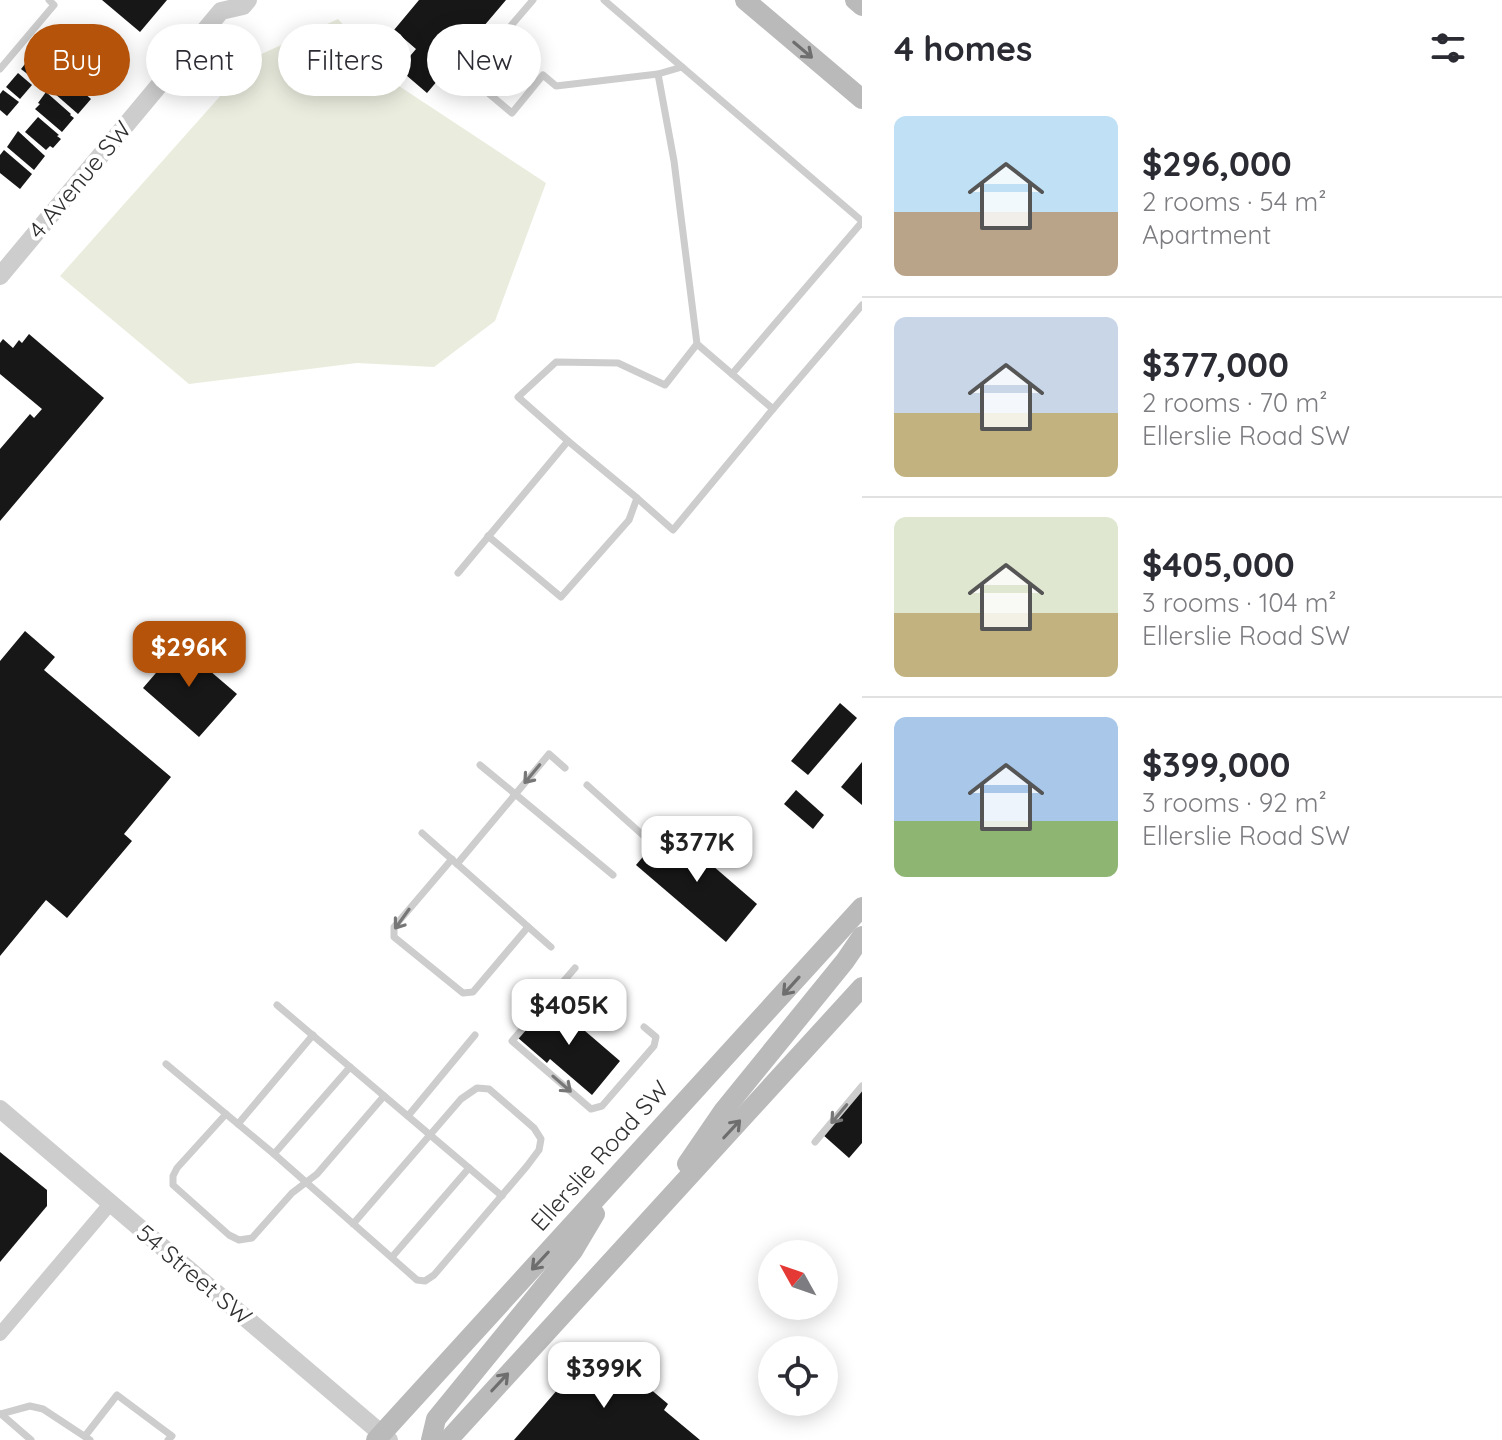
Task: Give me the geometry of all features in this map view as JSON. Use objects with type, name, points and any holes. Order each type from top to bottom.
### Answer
[{"type":"main road","points":[[745,0],[862,99]]},
{"type":"main road","points":[[855,0],[862,6]]},
{"type":"main road","name":"Ellerslie Road SW","points":[[382,1438],[617,1176],[856,938],[862,907]]},
{"type":"main road","points":[[655,1214],[717,1119],[845,961],[856,938]]},
{"type":"main road","points":[[448,1440],[862,987]]},
{"type":"main road","points":[[431,1440],[436,1419],[573,1251],[617,1176]]},
{"type":"street","name":"4 Avenue SW","points":[[0,276],[222,5],[243,6],[248,0]]},
{"type":"street","name":"54 Street SW","points":[[0,1109],[382,1438]]},
{"type":"street","points":[[0,1334],[110,1204]]},
{"type":"lane","points":[[0,69],[54,5],[49,0]]},
{"type":"lane","points":[[533,0],[468,76],[512,113],[543,75],[556,86],[658,74],[682,67]]},
{"type":"lane","points":[[604,0],[862,222],[732,374]]},
{"type":"lane","points":[[658,74],[674,161],[697,344],[773,409]]},
{"type":"lane","points":[[697,344],[665,385],[618,363],[556,362],[518,397],[673,530],[862,305]]},
{"type":"lane","points":[[458,573],[568,441]]},
{"type":"lane","points":[[488,536],[561,597],[629,520],[637,498]]},
{"type":"lane","points":[[528,927],[473,992],[463,993],[394,937],[394,927],[549,754],[565,768]]},
{"type":"lane","points":[[480,765],[613,875]]},
{"type":"lane","points":[[587,785],[645,837]]},
{"type":"lane","points":[[422,833],[551,947]]},
{"type":"lane","points":[[575,968],[512,1041],[591,1109],[602,1106],[654,1046],[656,1037],[644,1027]]},
{"type":"lane","points":[[277,1005],[502,1196]]},
{"type":"lane","points":[[238,1124],[313,1035]]},
{"type":"lane","points":[[408,1116],[475,1035]]},
{"type":"lane","points":[[166,1064],[417,1280],[425,1281],[434,1275],[539,1150],[541,1139],[534,1128],[489,1089],[477,1088],[461,1099],[353,1224]]},
{"type":"lane","points":[[274,1154],[350,1067]]},
{"type":"lane","points":[[815,1142],[862,1086]]},
{"type":"lane","points":[[226,1114],[173,1176],[173,1185],[229,1235],[239,1240],[252,1238],[292,1193],[317,1174],[384,1096]]},
{"type":"lane","points":[[392,1257],[469,1168]]},
{"type":"lane","points":[[0,1414],[30,1406],[43,1409],[88,1438],[117,1395],[172,1436],[168,1440]]},
{"type":"lane","points":[[0,1414],[31,1440]]},
{"type":"shaded area","points":[[278,46],[278,96],[411,94],[546,183],[495,321],[434,367],[357,363],[189,384],[60,276],[220,96],[262,96],[262,54]]},
{"type":"building","points":[[102,0],[167,0],[140,32]]},
{"type":"building","points":[[419,0],[506,0],[486,24],[427,24],[427,93],[411,79],[411,55],[416,49],[411,45],[411,24],[399,24]]},
{"type":"building","points":[[18,73],[24,78],[24,94],[20,99],[6,87]]},
{"type":"building","points":[[3,90],[19,102],[7,116],[0,110]]},
{"type":"building","points":[[43,96],[51,96],[74,118],[62,132],[35,109]]},
{"type":"building","points":[[57,96],[88,96],[91,99],[78,114]]},
{"type":"building","points":[[38,117],[61,139],[53,148],[50,146],[46,150],[25,132]]},
{"type":"building","points":[[18,131],[45,156],[34,170],[7,147]]},
{"type":"building","points":[[4,150],[32,174],[20,189],[0,173],[0,155]]},
{"type":"building","points":[[29,334],[104,398],[0,521],[0,449],[30,414],[34,418],[42,409],[0,374],[0,343],[3,339],[13,348]]},
{"type":"building","points":[[25,631],[55,657],[44,670],[171,777],[124,834],[132,841],[67,918],[46,900],[0,956],[0,661]]},
{"type":"building","points":[[169,636],[237,694],[199,737],[143,688],[168,659],[157,650]]},
{"type":"building","points":[[840,703],[857,718],[808,775],[791,761]]},
{"type":"building","points":[[862,762],[862,805],[841,787]]},
{"type":"building","points":[[796,790],[824,815],[813,829],[784,804]]},
{"type":"building","points":[[668,827],[757,904],[726,942],[636,865]]},
{"type":"building","points":[[549,1000],[620,1061],[592,1095],[550,1059],[547,1063],[517,1037]]},
{"type":"building","points":[[862,1088],[862,1143],[849,1158],[822,1134]]},
{"type":"building","points":[[0,1152],[47,1190],[47,1206],[0,1262]]},
{"type":"building","points":[[590,1352],[616,1376],[623,1366],[668,1404],[664,1410],[700,1440],[514,1440]]}]
